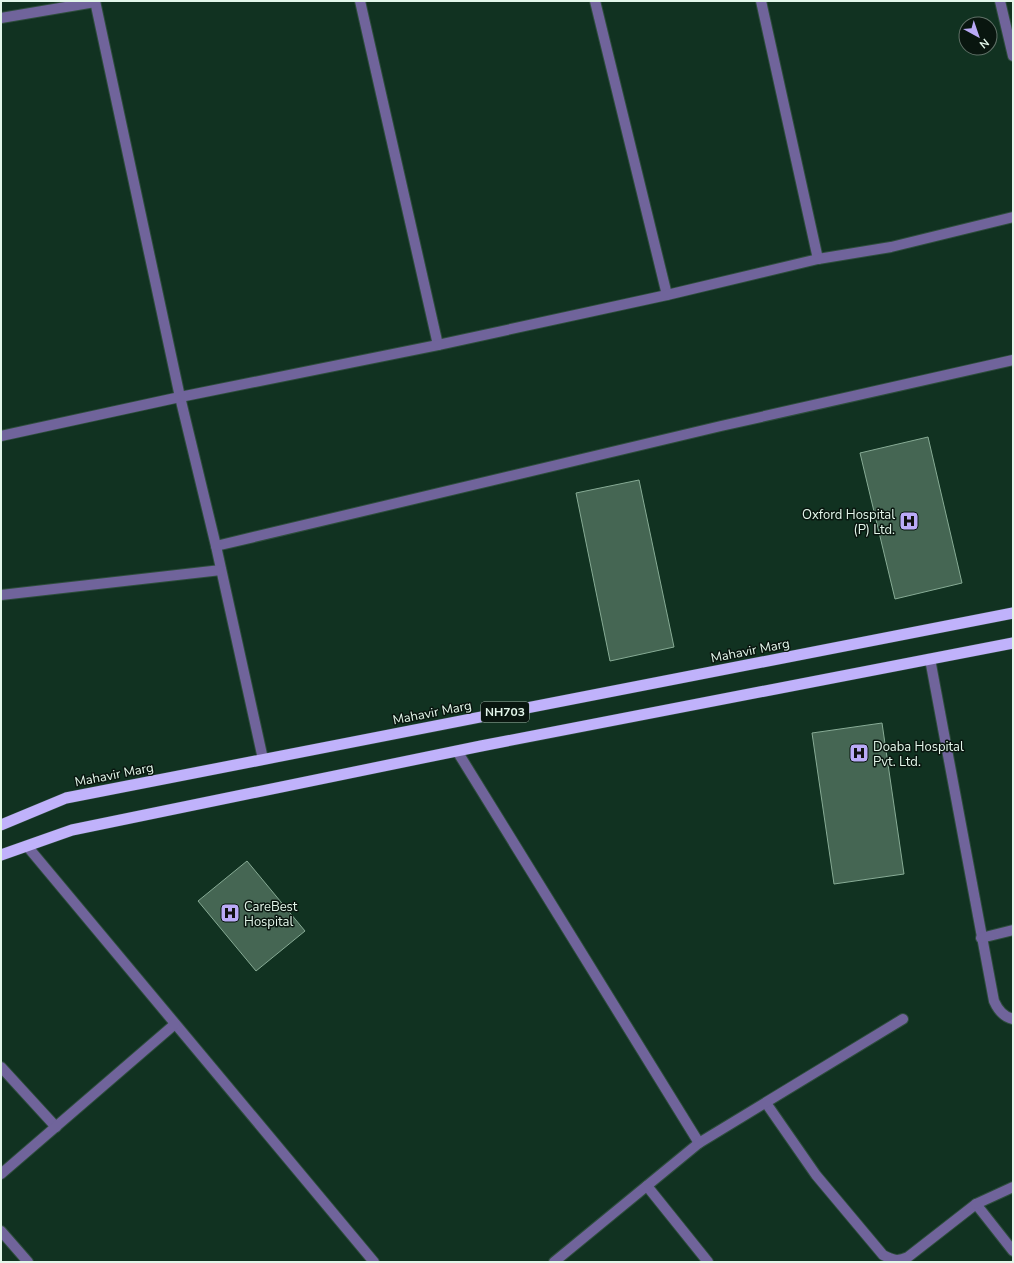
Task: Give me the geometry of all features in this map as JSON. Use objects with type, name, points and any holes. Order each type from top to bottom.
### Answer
[{"type":"highway","name":"Mahavir Marg","points":[[1,825],[66,798],[1013,613]]},
{"type":"highway","name":"NH703","points":[[1,856],[72,830],[457,751],[1013,643]]},
{"type":"street","points":[[360,1],[438,345]]},
{"type":"street","points":[[595,1],[667,295]]},
{"type":"street","points":[[761,1],[818,259]]},
{"type":"street","points":[[1000,1],[1013,56]]},
{"type":"street","points":[[1,18],[95,2],[180,397],[216,546],[263,759]]},
{"type":"street","points":[[1,436],[180,397],[438,345],[667,295],[818,259],[891,247],[1013,217]]},
{"type":"street","points":[[216,546],[721,426],[1013,360]]},
{"type":"street","points":[[1,596],[221,570]]},
{"type":"street","points":[[930,659],[994,1002],[999,1011],[1008,1018],[1013,1019]]},
{"type":"street","points":[[457,751],[699,1143]]},
{"type":"street","points":[[27,846],[374,1262]]},
{"type":"street","points":[[981,938],[1013,930]]},
{"type":"street","points":[[556,1261],[699,1143],[903,1019]]},
{"type":"street","points":[[1,1174],[175,1024]]},
{"type":"street","points":[[1,1067],[56,1127]]},
{"type":"street","points":[[766,1103],[816,1175],[883,1255],[893,1260],[901,1260],[908,1257],[976,1204],[1013,1187]]},
{"type":"street","points":[[647,1186],[708,1262]]},
{"type":"street","points":[[976,1204],[1013,1251]]},
{"type":"street","points":[[1,1231],[28,1262]]},
{"type":"building","points":[[928,437],[962,583],[895,599],[860,453]]},
{"type":"building","points":[[639,480],[674,647],[610,661],[576,493]]},
{"type":"building","points":[[882,723],[904,874],[834,884],[812,733]]},
{"type":"building","points":[[247,861],[305,931],[256,971],[198,901]]},
{"type":"place","name":"Oxford Hospital (P) Ltd.","points":[[909,521]]},
{"type":"place","name":"Doaba Hospital Pvt. Ltd.","points":[[859,753]]},
{"type":"place","name":"CareBest Hospital","points":[[230,913]]}]
